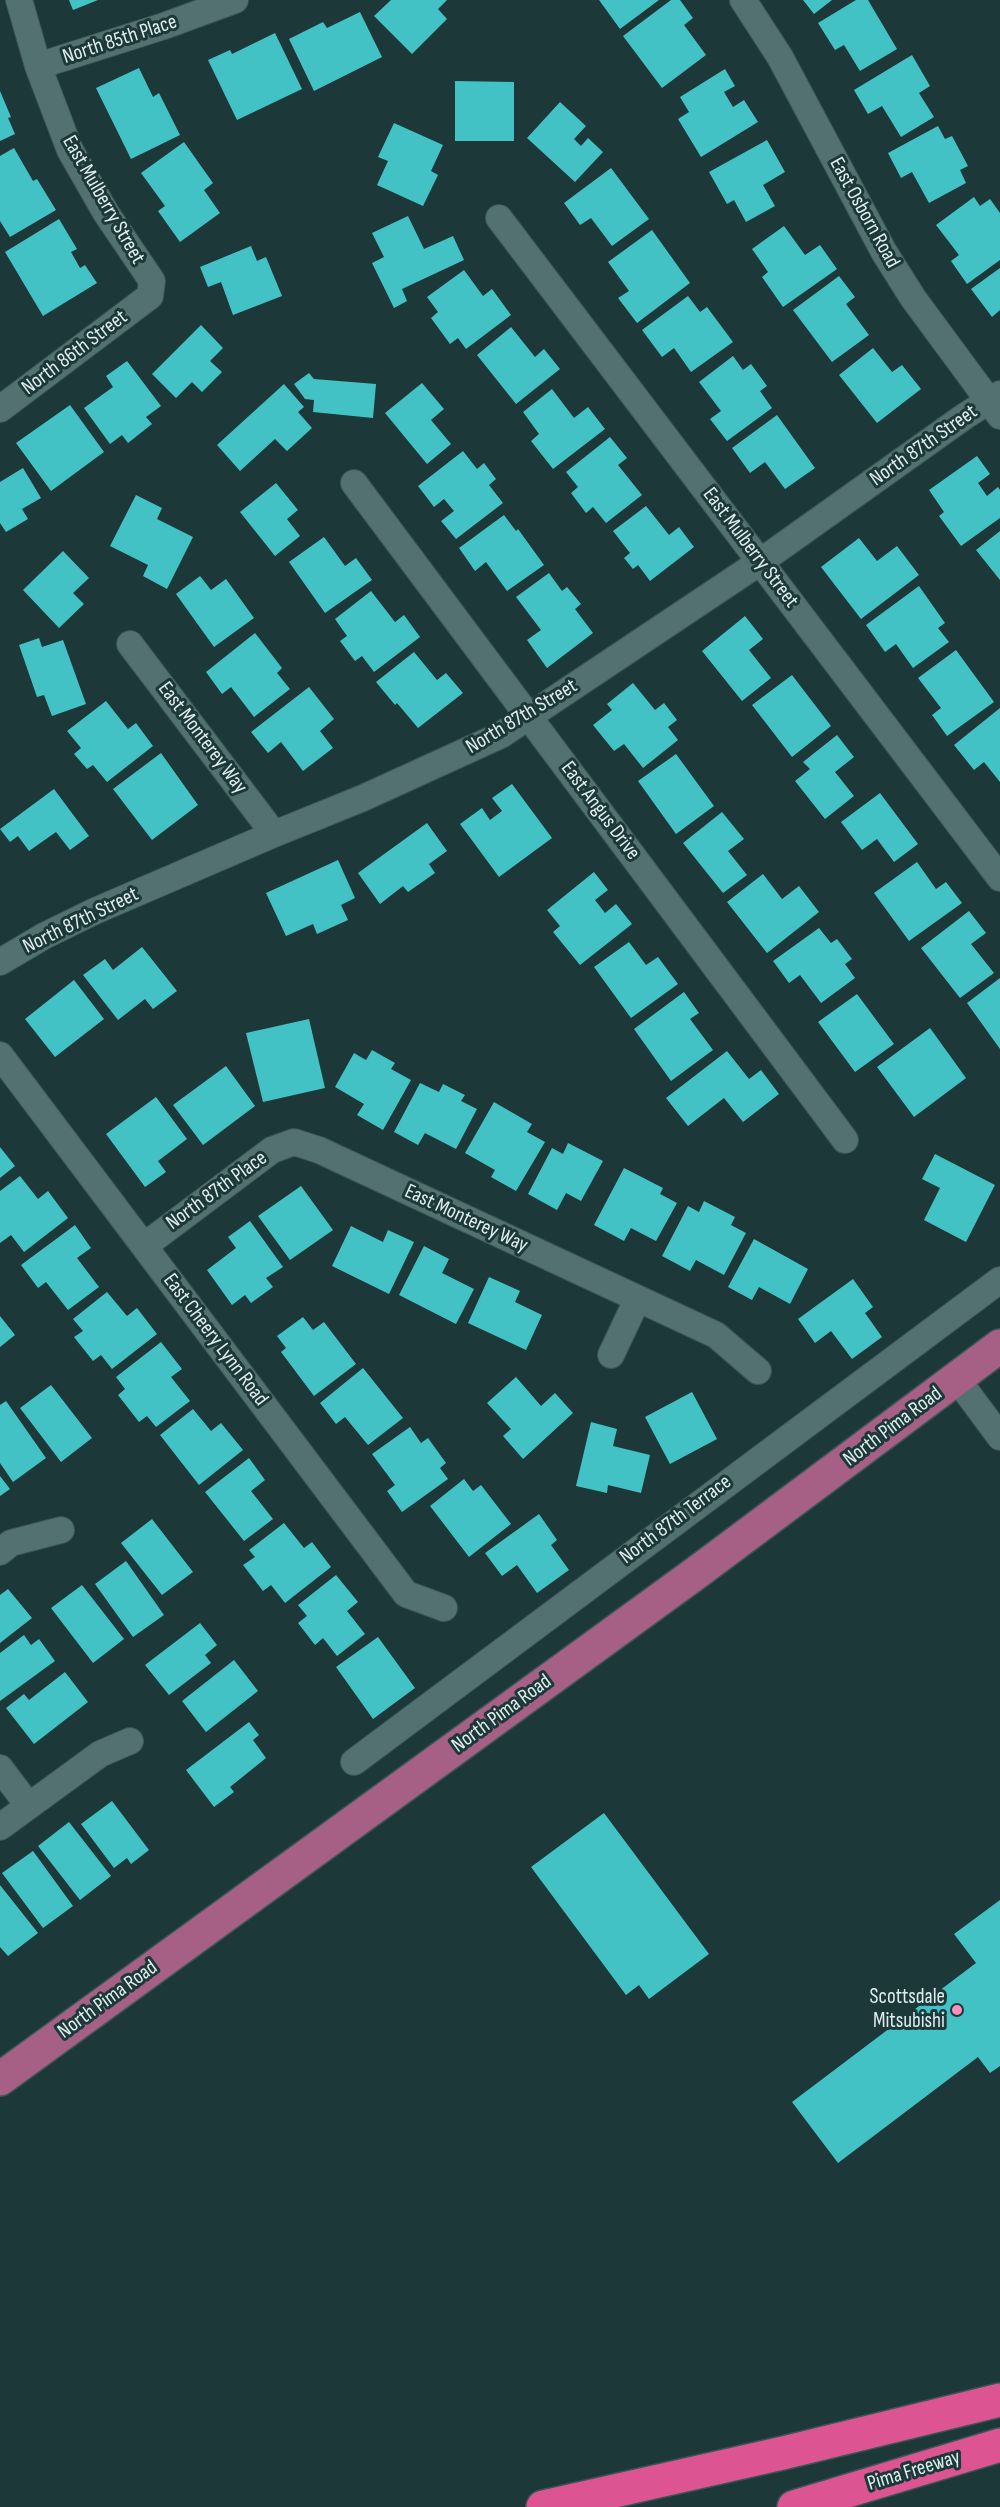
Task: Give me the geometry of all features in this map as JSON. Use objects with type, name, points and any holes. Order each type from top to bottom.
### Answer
[{"type":"highway","points":[[543,2507],[794,2451],[1000,2400]]},
{"type":"highway","name":"Pima Freeway","points":[[794,2507],[1000,2445]]},
{"type":"main road","name":"North Pima Road","points":[[0,2079],[696,1573],[1000,1346]]},
{"type":"street","name":"East Mulberry Street","points":[[19,0],[38,66],[70,150],[106,213],[152,281],[150,296]]},
{"type":"street","name":"North 85th Place","points":[[38,66],[164,26],[236,0]]},
{"type":"street","name":"East Osborn Road","points":[[743,0],[780,57],[884,252],[913,298],[996,404]]},
{"type":"street","name":"East Mulberry Street","points":[[499,218],[1000,878]]},
{"type":"street","name":"North 86th Street","points":[[0,409],[150,296]]},
{"type":"street","name":"North 87th Street","points":[[0,962],[44,936],[94,911],[442,764],[501,735],[996,404]]},
{"type":"street","name":"East Angus Drive","points":[[354,483],[845,1140]]},
{"type":"street","name":"East Monterey Way","points":[[130,644],[274,834]]},
{"type":"street","name":"East Cheery Lynn Road","points":[[0,1055],[406,1594],[444,1608]]},
{"type":"street","name":"East Monterey Way","points":[[294,1142],[320,1150],[716,1335],[758,1371]]},
{"type":"street","name":"North 87th Place","points":[[144,1246],[272,1150],[294,1142]]},
{"type":"street","name":"North 87th Terrace","points":[[354,1762],[1000,1280]]},
{"type":"street","points":[[612,1355],[637,1300]]},
{"type":"street","points":[[957,1379],[1000,1437]]},
{"type":"street","points":[[0,1551],[11,1543],[61,1530]]},
{"type":"street","points":[[0,1827],[100,1754],[130,1741]]},
{"type":"street","points":[[0,1768],[28,1805]]},
{"type":"building","points":[[69,0],[98,0],[73,10]]},
{"type":"building","points":[[391,0],[447,0],[438,9],[447,19],[412,54],[374,16]]},
{"type":"building","points":[[599,0],[659,0],[620,29]]},
{"type":"building","points":[[671,0],[680,0],[693,18],[684,25],[706,55],[662,88],[623,36]]},
{"type":"building","points":[[803,0],[832,0],[814,14]]},
{"type":"building","points":[[856,0],[868,0],[897,49],[860,71],[844,45],[835,50],[818,23]]},
{"type":"building","points":[[360,12],[382,57],[314,91],[289,39],[323,22],[327,28]]},
{"type":"building","points":[[275,33],[302,89],[237,120],[208,60],[230,50],[232,54]]},
{"type":"building","points":[[912,55],[930,86],[919,93],[934,117],[901,137],[882,106],[868,114],[854,90]]},
{"type":"building","points":[[139,68],[153,97],[159,93],[180,135],[131,159],[96,88]]},
{"type":"building","points":[[725,69],[735,86],[724,92],[733,107],[744,100],[758,122],[701,157],[678,119],[689,112],[680,97]]},
{"type":"building","points":[[455,81],[514,82],[514,141],[455,141]]},
{"type":"building","points":[[0,91],[11,117],[8,118],[15,134],[0,141]]},
{"type":"building","points":[[560,102],[586,126],[574,139],[581,146],[588,138],[603,152],[575,182],[527,138]]},
{"type":"building","points":[[394,123],[443,145],[431,171],[438,175],[423,206],[377,185],[388,161],[378,157]]},
{"type":"building","points":[[938,126],[945,139],[952,136],[968,166],[960,170],[966,183],[929,203],[912,172],[901,178],[888,153]]},
{"type":"building","points":[[767,140],[785,172],[763,185],[775,206],[746,222],[734,200],[727,204],[709,172]]},
{"type":"building","points":[[184,142],[213,183],[204,190],[220,213],[180,242],[158,211],[165,206],[141,173]]},
{"type":"building","points":[[14,148],[33,181],[37,179],[56,210],[10,237],[0,221],[0,156]]},
{"type":"building","points":[[611,168],[649,219],[612,246],[591,218],[580,225],[564,203]]},
{"type":"building","points":[[974,197],[980,206],[990,199],[1000,213],[1000,260],[967,284],[951,261],[959,255],[936,225]]},
{"type":"building","points":[[408,216],[424,249],[453,236],[464,260],[402,289],[407,301],[394,308],[372,263],[384,257],[372,233]]},
{"type":"building","points":[[59,219],[77,249],[71,252],[80,268],[85,265],[97,283],[43,316],[5,252]]},
{"type":"building","points":[[784,226],[805,255],[820,245],[837,269],[783,307],[762,277],[768,272],[752,249]]},
{"type":"building","points":[[652,230],[690,283],[637,323],[618,298],[629,291],[608,262]]},
{"type":"building","points":[[251,246],[257,261],[266,257],[282,296],[233,315],[221,282],[208,287],[200,267]]},
{"type":"building","points":[[1000,268],[1000,310],[992,317],[971,289]]},
{"type":"building","points":[[464,270],[483,296],[492,289],[511,315],[466,349],[458,338],[450,344],[431,318],[438,312],[427,297]]},
{"type":"building","points":[[839,276],[855,297],[846,304],[869,335],[832,362],[793,310]]},
{"type":"building","points":[[688,296],[700,312],[707,307],[733,342],[691,372],[674,348],[662,357],[642,330]]},
{"type":"building","points":[[201,325],[223,348],[210,361],[222,372],[202,392],[192,382],[176,398],[152,374]]},
{"type":"building","points":[[511,327],[535,357],[544,349],[560,369],[516,404],[477,355]]},
{"type":"building","points":[[873,348],[892,372],[902,365],[921,389],[877,423],[839,375]]},
{"type":"building","points":[[733,356],[743,370],[751,364],[767,386],[760,391],[772,408],[727,441],[710,419],[721,411],[699,382]]},
{"type":"building","points":[[127,361],[161,406],[146,417],[152,424],[128,443],[122,435],[110,444],[84,408],[113,387],[106,376]]},
{"type":"building","points":[[309,373],[314,379],[376,384],[373,418],[313,412],[314,400],[305,399],[294,384]]},
{"type":"building","points":[[422,383],[444,409],[431,420],[451,444],[427,464],[385,413]]},
{"type":"building","points":[[284,384],[304,407],[298,412],[312,428],[287,451],[275,439],[240,471],[217,445]]},
{"type":"building","points":[[552,389],[574,418],[588,407],[605,429],[553,469],[531,441],[539,434],[523,412]]},
{"type":"building","points":[[70,405],[104,452],[51,491],[16,443]]},
{"type":"building","points":[[777,415],[815,468],[785,489],[765,462],[750,473],[732,448]]},
{"type":"building","points":[[610,437],[627,458],[618,465],[642,495],[606,523],[593,507],[586,513],[571,493],[578,487],[566,472]]},
{"type":"building","points":[[463,451],[477,469],[484,463],[496,479],[489,485],[503,503],[456,539],[441,521],[454,511],[444,499],[434,507],[418,486]]},
{"type":"building","points":[[977,456],[990,474],[978,483],[987,496],[998,487],[1000,490],[1000,518],[961,546],[939,516],[944,512],[929,490]]},
{"type":"building","points":[[23,468],[41,498],[22,509],[28,519],[6,532],[0,523],[0,482]]},
{"type":"building","points":[[276,483],[298,510],[287,519],[300,536],[275,556],[240,512]]},
{"type":"building","points":[[136,495],[162,508],[157,519],[193,537],[167,589],[143,576],[148,565],[110,546]]},
{"type":"building","points":[[646,506],[669,535],[679,527],[694,547],[650,581],[638,565],[633,569],[624,558],[630,553],[613,531]]},
{"type":"building","points":[[504,515],[516,531],[518,529],[544,565],[507,591],[486,562],[475,571],[459,548]]},
{"type":"building","points":[[1000,531],[1000,580],[976,550]]},
{"type":"building","points":[[324,537],[345,566],[356,558],[372,580],[325,613],[289,562]]},
{"type":"building","points":[[859,538],[877,561],[897,546],[919,575],[861,619],[821,567]]},
{"type":"building","points":[[63,551],[89,578],[73,593],[84,604],[59,628],[23,590]]},
{"type":"building","points":[[549,573],[562,591],[567,587],[581,604],[575,609],[593,633],[547,668],[527,640],[541,630],[516,597]]},
{"type":"building","points":[[200,576],[211,590],[226,579],[254,618],[214,647],[176,594]]},
{"type":"building","points":[[919,586],[945,623],[938,628],[949,642],[913,668],[896,644],[885,652],[866,625]]},
{"type":"building","points":[[371,591],[395,622],[404,615],[420,637],[374,672],[362,656],[355,661],[340,641],[347,636],[335,619]]},
{"type":"building","points":[[745,616],[763,639],[749,650],[771,678],[742,701],[702,651]]},
{"type":"building","points":[[255,633],[282,668],[277,673],[290,689],[254,717],[231,687],[222,694],[206,672]]},
{"type":"building","points":[[39,638],[42,647],[63,640],[86,704],[52,716],[44,695],[37,697],[19,645]]},
{"type":"building","points":[[956,650],[994,702],[947,736],[932,715],[941,708],[918,678]]},
{"type":"building","points":[[414,652],[437,680],[446,673],[463,693],[418,728],[376,682]]},
{"type":"building","points":[[792,675],[831,726],[792,757],[752,705]]},
{"type":"building","points":[[633,683],[655,710],[664,703],[677,720],[668,727],[678,740],[643,768],[624,744],[614,751],[593,725],[612,710],[607,704]]},
{"type":"building","points":[[309,687],[334,719],[320,731],[333,748],[303,771],[281,742],[268,753],[251,732]]},
{"type":"building","points":[[106,701],[128,729],[136,723],[153,746],[107,782],[93,765],[87,769],[74,754],[81,748],[67,731]]},
{"type":"building","points":[[1000,708],[1000,782],[984,762],[974,770],[954,745]]},
{"type":"building","points":[[837,735],[854,757],[835,772],[854,796],[825,819],[795,781],[810,769],[803,762]]},
{"type":"building","points":[[161,753],[198,805],[152,840],[113,789]]},
{"type":"building","points":[[676,754],[714,806],[676,834],[638,781]]},
{"type":"building","points":[[512,784],[552,838],[499,877],[460,824],[482,808],[490,820],[502,811],[492,798]]},
{"type":"building","points":[[54,789],[89,836],[70,850],[56,832],[29,851],[18,836],[10,842],[0,829]]},
{"type":"building","points":[[880,793],[918,844],[894,862],[877,839],[862,850],[841,822]]},
{"type":"building","points":[[722,812],[744,839],[728,851],[747,875],[723,893],[683,843]]},
{"type":"building","points":[[427,823],[447,851],[429,864],[435,873],[408,892],[403,886],[380,904],[358,873]]},
{"type":"building","points":[[338,860],[355,898],[341,905],[348,920],[317,934],[313,924],[286,936],[266,893]]},
{"type":"building","points":[[917,862],[936,889],[946,882],[962,903],[909,941],[874,893]]},
{"type":"building","points":[[594,872],[608,890],[595,900],[605,913],[616,904],[632,924],[580,965],[553,932],[560,926],[547,910]]},
{"type":"building","points":[[763,874],[782,899],[799,886],[819,912],[767,953],[727,902]]},
{"type":"building","points":[[969,911],[986,933],[971,944],[994,973],[960,998],[921,948]]},
{"type":"building","points":[[819,928],[831,943],[837,939],[852,959],[845,964],[855,978],[821,1003],[800,975],[789,983],[773,961]]},
{"type":"building","points":[[629,942],[646,965],[658,957],[678,984],[631,1018],[594,967]]},
{"type":"building","points":[[142,947],[177,991],[153,1009],[145,999],[118,1020],[83,975],[105,959],[113,970]]},
{"type":"building","points":[[1000,978],[1000,1049],[967,1003]]},
{"type":"building","points":[[74,980],[104,1019],[55,1057],[25,1019]]},
{"type":"building","points":[[684,992],[699,1013],[690,1019],[713,1050],[671,1081],[634,1029]]},
{"type":"building","points":[[857,994],[894,1044],[855,1072],[818,1022]]},
{"type":"building","points":[[309,1019],[325,1088],[263,1102],[246,1033]]},
{"type":"building","points":[[930,1028],[966,1078],[914,1117],[877,1067]]},
{"type":"building","points":[[372,1050],[395,1063],[391,1069],[411,1080],[383,1130],[357,1115],[364,1104],[335,1087],[354,1053],[366,1060]]},
{"type":"building","points":[[727,1051],[749,1079],[761,1070],[779,1094],[743,1122],[724,1098],[688,1126],[666,1098]]},
{"type":"building","points":[[226,1066],[255,1106],[203,1145],[173,1105]]},
{"type":"building","points":[[420,1083],[439,1092],[443,1084],[465,1095],[461,1101],[477,1109],[456,1149],[425,1133],[418,1145],[394,1132]]},
{"type":"building","points":[[156,1097],[187,1139],[158,1161],[166,1172],[145,1187],[106,1134]]},
{"type":"building","points":[[494,1102],[532,1124],[527,1132],[545,1142],[516,1191],[491,1177],[495,1170],[465,1153]]},
{"type":"building","points":[[568,1143],[603,1161],[581,1201],[566,1193],[557,1210],[528,1194],[552,1148],[563,1154]]},
{"type":"building","points":[[0,1147],[15,1166],[0,1178]]},
{"type":"building","points":[[935,1154],[995,1185],[966,1242],[924,1220],[940,1188],[922,1179]]},
{"type":"building","points":[[624,1168],[663,1188],[660,1194],[677,1203],[656,1241],[631,1228],[624,1241],[594,1225]]},
{"type":"building","points":[[20,1176],[38,1199],[48,1191],[68,1218],[24,1252],[11,1235],[0,1243],[0,1191]]},
{"type":"building","points":[[301,1186],[333,1230],[290,1260],[258,1216]]},
{"type":"building","points":[[704,1201],[735,1217],[731,1225],[746,1233],[724,1275],[696,1260],[690,1271],[662,1256],[688,1206],[699,1212]]},
{"type":"building","points":[[250,1221],[283,1267],[266,1278],[273,1287],[251,1303],[245,1295],[232,1305],[207,1270],[236,1248],[228,1237]]},
{"type":"building","points":[[75,1225],[91,1248],[77,1258],[99,1287],[68,1310],[46,1282],[38,1288],[21,1265]]},
{"type":"building","points":[[351,1226],[383,1242],[388,1230],[414,1242],[389,1294],[332,1266]]},
{"type":"building","points":[[754,1239],[808,1269],[790,1304],[759,1287],[752,1300],[728,1287]]},
{"type":"building","points":[[424,1246],[449,1259],[442,1273],[474,1289],[456,1324],[399,1295]]},
{"type":"building","points":[[489,1277],[520,1291],[515,1302],[542,1315],[526,1350],[468,1323]]},
{"type":"building","points":[[853,1279],[873,1307],[865,1313],[882,1337],[852,1359],[831,1331],[815,1343],[798,1319]]},
{"type":"building","points":[[107,1292],[127,1316],[137,1308],[157,1334],[112,1369],[101,1355],[93,1361],[74,1337],[83,1331],[73,1319]]},
{"type":"building","points":[[0,1316],[15,1335],[0,1347]]},
{"type":"building","points":[[303,1317],[313,1330],[324,1322],[356,1364],[314,1396],[281,1352],[286,1348],[277,1336]]},
{"type":"building","points":[[161,1342],[182,1369],[171,1377],[190,1401],[156,1427],[147,1416],[139,1422],[118,1395],[125,1389],[116,1377]]},
{"type":"building","points":[[363,1368],[403,1418],[368,1445],[345,1417],[336,1424],[320,1403]]},
{"type":"building","points":[[516,1377],[541,1406],[555,1393],[573,1413],[523,1459],[503,1436],[511,1429],[487,1403]]},
{"type":"building","points":[[51,1385],[92,1438],[61,1462],[20,1408]]},
{"type":"building","points":[[692,1392],[717,1439],[670,1464],[645,1417]]},
{"type":"building","points":[[6,1401],[46,1458],[13,1482],[0,1463],[0,1405]]},
{"type":"building","points":[[193,1409],[211,1431],[221,1423],[243,1450],[199,1485],[160,1435]]},
{"type":"building","points":[[591,1422],[617,1429],[613,1446],[650,1455],[641,1493],[608,1485],[607,1493],[576,1486]]},
{"type":"building","points":[[410,1427],[421,1443],[428,1438],[446,1463],[440,1468],[448,1479],[402,1512],[387,1491],[395,1485],[372,1454]]},
{"type":"building","points":[[249,1458],[265,1480],[251,1491],[273,1519],[244,1541],[205,1492]]},
{"type":"building","points":[[0,1476],[10,1489],[0,1496]]},
{"type":"building","points":[[464,1479],[473,1491],[481,1485],[511,1524],[469,1557],[430,1506]]},
{"type":"building","points":[[539,1514],[557,1540],[551,1545],[569,1570],[537,1593],[517,1565],[502,1576],[485,1553]]},
{"type":"building","points":[[152,1519],[193,1572],[162,1595],[121,1543]]},
{"type":"building","points":[[284,1523],[304,1548],[312,1542],[331,1567],[285,1603],[271,1585],[263,1591],[243,1565],[255,1557],[249,1550]]},
{"type":"building","points":[[126,1561],[164,1615],[133,1637],[95,1584]]},
{"type":"building","points":[[336,1575],[358,1602],[347,1611],[365,1634],[337,1656],[323,1638],[315,1645],[298,1623],[307,1616],[298,1605]]},
{"type":"building","points":[[82,1585],[124,1639],[93,1663],[51,1608]]},
{"type":"building","points":[[8,1589],[32,1618],[0,1643],[0,1595]]},
{"type":"building","points":[[200,1623],[217,1645],[205,1655],[211,1663],[169,1695],[145,1665]]},
{"type":"building","points":[[24,1635],[31,1645],[39,1639],[55,1661],[0,1701],[0,1653]]},
{"type":"building","points":[[378,1637],[415,1688],[373,1719],[336,1667]]},
{"type":"building","points":[[234,1660],[258,1691],[206,1732],[182,1701]]},
{"type":"building","points":[[65,1672],[88,1702],[34,1744],[6,1708],[24,1694],[29,1700]]},
{"type":"building","points":[[249,1722],[259,1735],[253,1740],[266,1758],[230,1787],[234,1792],[214,1807],[186,1770]]},
{"type":"building","points":[[112,1801],[149,1850],[131,1864],[127,1858],[114,1868],[81,1824]]},
{"type":"building","points":[[604,1813],[709,1954],[649,1999],[639,1985],[626,1995],[531,1867]]},
{"type":"building","points":[[69,1822],[111,1876],[80,1900],[38,1846]]},
{"type":"building","points":[[33,1851],[73,1906],[43,1928],[2,1873]]},
{"type":"building","points":[[0,1885],[38,1933],[8,1956],[0,1947]]},
{"type":"building","name":"Scottsdale Mitsubishi","points":[[1000,1900],[1000,2066],[990,2073],[978,2057],[838,2163],[792,2102],[976,1963],[954,1934]]},
{"type":"place","name":"Scottsdale Mitsubishi","points":[[957,2010]]}]
